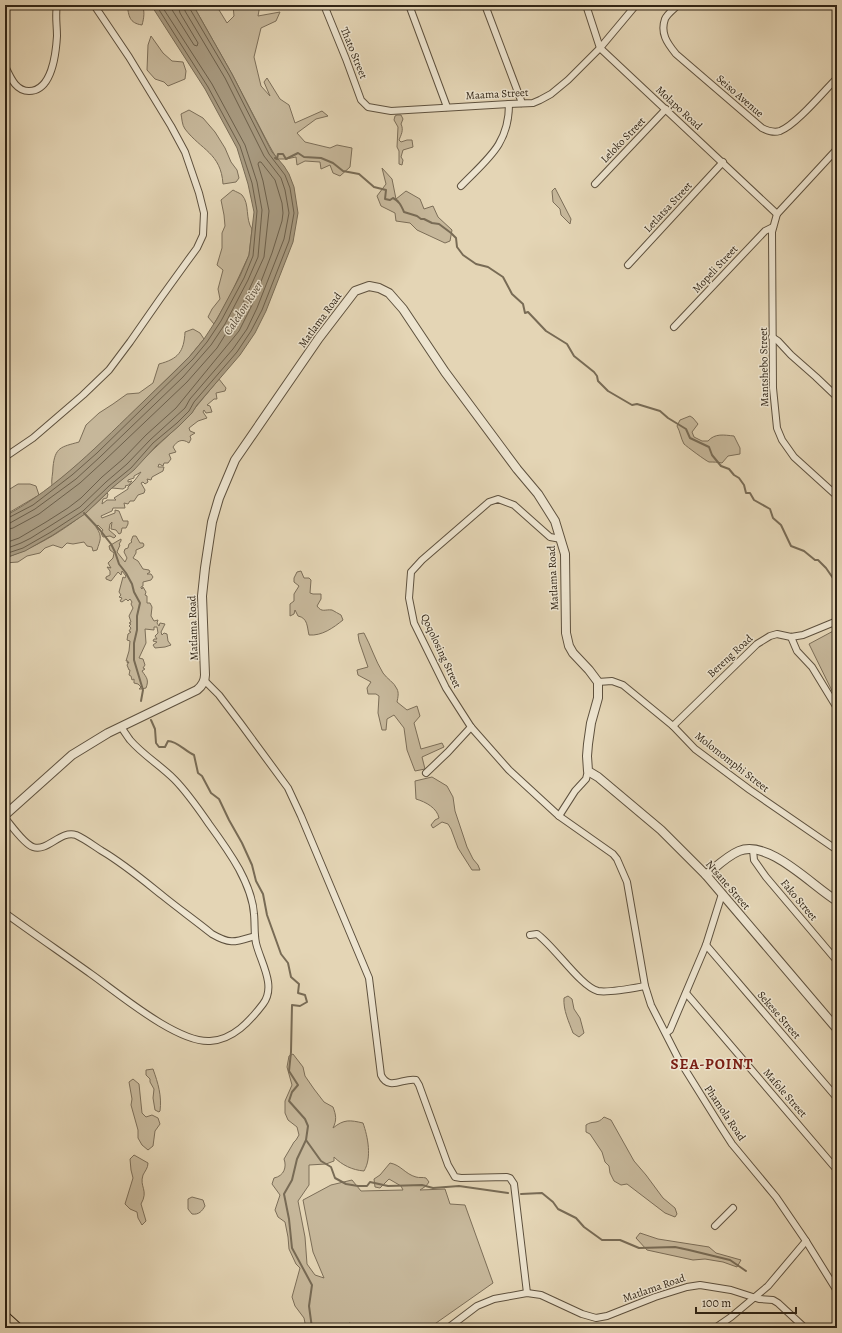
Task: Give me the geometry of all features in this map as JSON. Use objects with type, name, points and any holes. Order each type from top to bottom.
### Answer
[{"type":"main road","points":[[5,1317],[17,1328]]},
{"type":"street","points":[[5,66],[11,79],[20,89],[33,91],[46,81],[53,64],[56,50],[57,5]]},
{"type":"street","points":[[5,457],[33,438],[109,370],[197,248],[203,234],[204,213],[199,192],[185,152],[171,126],[129,58],[94,5]]},
{"type":"street","name":"Thato Street","points":[[324,5],[361,100],[368,107]]},
{"type":"street","points":[[409,5],[447,107]]},
{"type":"street","points":[[485,5],[522,103]]},
{"type":"street","name":"Molapo Road","points":[[586,5],[600,48],[777,214]]},
{"type":"street","name":"Maama Street","points":[[368,107],[391,110],[509,104],[540,100],[551,94],[600,48],[636,5]]},
{"type":"street","name":"Seiso Avenue","points":[[678,5],[665,18],[665,41],[676,54],[762,128],[772,132],[780,131],[790,125],[837,78]]},
{"type":"street","points":[[461,186],[494,151],[502,140],[509,116],[509,104]]},
{"type":"street","name":"Leloko Street","points":[[595,184],[666,109]]},
{"type":"street","points":[[777,214],[837,149]]},
{"type":"street","name":"Letlatsa Street","points":[[628,265],[723,162]]},
{"type":"street","name":"Mantshebo Street","points":[[777,214],[773,227],[772,337],[777,428],[782,440],[794,457],[837,496]]},
{"type":"street","name":"Mopeli Street","points":[[674,327],[765,231],[773,227]]},
{"type":"street","name":"Matlama Road","points":[[205,681],[202,596],[212,522],[219,498],[235,460],[328,326],[355,291],[369,286],[379,288],[389,293],[403,309],[445,372],[545,504],[555,521],[562,539],[565,554],[566,632],[569,646],[573,653],[598,682]]},
{"type":"street","points":[[772,337],[837,397]]},
{"type":"street","name":"Qoqolosing Street","points":[[559,816],[509,770],[471,727],[446,688],[414,623],[409,598],[411,572],[422,560],[489,502],[498,499],[514,506],[550,537],[562,539]]},
{"type":"street","name":"Bereng Road","points":[[673,726],[757,644],[770,636],[777,634],[792,636],[803,635],[837,621]]},
{"type":"street","points":[[792,636],[797,651],[812,667],[837,708]]},
{"type":"street","points":[[5,815],[72,755],[104,735],[197,690],[205,681],[219,695],[288,788],[369,978],[381,1076],[390,1084],[412,1079],[416,1080],[420,1086],[448,1165],[455,1177],[507,1177],[511,1180],[515,1189],[527,1293]]},
{"type":"street","name":"Molomomphi Street","points":[[598,682],[612,681],[623,685],[673,726],[695,749],[837,850]]},
{"type":"street","points":[[559,816],[586,779],[588,771],[588,744],[591,723],[598,698],[598,682]]},
{"type":"street","points":[[5,913],[144,1012],[176,1032],[192,1038],[208,1041],[225,1039],[243,1025],[265,1002],[269,989],[268,979],[256,943],[254,913],[248,887],[229,852],[188,794],[174,778],[131,740],[121,727]]},
{"type":"street","points":[[426,773],[471,727]]},
{"type":"street","name":"Ntsane Street","points":[[588,771],[598,777],[661,830],[706,875],[837,1028]]},
{"type":"street","name":"Phamola Road","points":[[559,816],[613,854],[617,859],[627,882],[645,986],[651,1005],[692,1082],[720,1127],[732,1144],[776,1197],[806,1241],[837,1291]]},
{"type":"street","points":[[5,818],[26,842],[33,847],[47,845],[69,834],[75,835],[84,840],[116,860],[206,929],[223,940],[236,942],[255,936]]},
{"type":"street","points":[[706,875],[739,851],[753,850],[767,852],[780,859],[826,895],[837,901]]},
{"type":"street","name":"Fako Street","points":[[753,850],[754,860],[766,877],[837,961]]},
{"type":"street","points":[[666,1033],[670,1030],[706,945],[722,894]]},
{"type":"street","points":[[530,935],[537,934],[545,940],[583,982],[592,989],[600,991],[645,986]]},
{"type":"street","name":"Sekese Street","points":[[706,945],[837,1098]]},
{"type":"street","name":"Mafole Street","points":[[686,993],[837,1170]]},
{"type":"street","points":[[715,1226],[733,1208]]},
{"type":"street","points":[[715,1328],[731,1317],[768,1286],[806,1241]]},
{"type":"street","name":"Matlama Road","points":[[448,1328],[477,1306],[494,1299],[527,1293],[541,1295],[582,1314],[596,1318],[607,1316],[655,1297],[687,1287],[700,1285],[731,1290],[755,1296],[759,1299],[773,1300],[805,1328]]},
{"type":"shaded area","points":[[127,5],[142,5],[144,15],[142,25],[132,21],[129,16]]},
{"type":"shaded area","points":[[193,5],[216,5],[227,23],[234,16],[233,5],[260,5],[258,16],[280,12],[276,21],[261,28],[254,57],[261,86],[270,96],[264,82],[267,78],[280,99],[289,105],[295,123],[322,111],[328,116],[316,119],[297,133],[305,142],[330,148],[337,145],[352,148],[350,167],[340,176],[333,173],[330,165],[321,169],[320,162],[305,161],[297,165],[296,157],[277,159]]},
{"type":"shaded area","points":[[151,36],[163,53],[172,61],[183,62],[186,71],[185,79],[168,86],[164,82],[155,79],[147,70],[148,45]]},
{"type":"shaded area","points":[[189,110],[203,118],[215,132],[237,170],[239,178],[236,182],[223,184],[218,165],[214,159],[185,129],[181,114]]},
{"type":"shaded area","points":[[401,115],[403,119],[401,124],[402,132],[399,140],[401,142],[412,140],[413,147],[403,150],[401,157],[403,160],[402,165],[399,164],[399,151],[397,147],[398,127],[394,120],[395,116]]},
{"type":"shaded area","points":[[382,168],[392,179],[396,199],[406,191],[420,199],[424,209],[433,206],[438,217],[452,230],[450,241],[445,243],[417,230],[410,223],[396,221],[395,213],[381,206],[377,196],[386,184]]},
{"type":"shaded area","points":[[555,188],[571,219],[570,224],[561,215],[560,209],[553,202],[552,191]]},
{"type":"shaded area","points":[[233,190],[242,195],[246,203],[252,229],[249,255],[230,296],[214,324],[208,317],[220,299],[218,289],[223,270],[217,265],[222,248],[222,233],[225,226],[221,200]]},
{"type":"shaded area","points":[[193,329],[200,333],[204,339],[190,356],[94,451],[52,486],[54,460],[57,452],[63,447],[79,442],[86,425],[99,413],[127,394],[139,393],[153,383],[159,364],[171,360],[179,354],[183,345],[185,332]]},
{"type":"shaded area","points":[[219,379],[226,388],[225,391],[216,393],[217,399],[214,399],[207,405],[210,406],[212,412],[206,413],[204,410],[203,412],[207,418],[198,421],[189,428],[190,431],[195,433],[190,436],[191,439],[189,443],[182,440],[173,447],[176,452],[169,454],[171,459],[168,463],[164,463],[163,466],[159,464],[158,467],[164,467],[163,471],[152,477],[151,480],[147,479],[148,482],[145,484],[143,482],[141,483],[145,490],[144,493],[138,495],[134,501],[130,501],[128,504],[124,503],[125,508],[113,508],[112,511],[101,516],[102,518],[115,513],[115,510],[119,511],[123,521],[128,521],[126,528],[122,528],[121,533],[119,534],[116,530],[111,529],[112,522],[109,530],[116,536],[114,538],[110,536],[103,537],[101,533],[103,530],[98,525],[96,527],[100,533],[100,538],[97,550],[93,551],[92,547],[87,546],[84,542],[73,544],[67,543],[62,548],[53,545],[45,548],[40,553],[27,556],[18,562],[5,563],[5,558],[19,553],[59,532],[84,514],[107,493],[107,498],[103,499],[102,504],[107,500],[116,500],[114,498],[128,489],[128,487],[141,472],[134,476],[134,478],[128,480],[128,482],[132,481],[123,489],[112,488],[186,419]]},
{"type":"shaded area","points":[[690,416],[698,424],[692,432],[694,437],[702,441],[708,441],[717,436],[734,436],[740,448],[740,454],[728,456],[722,463],[709,462],[684,444],[677,426],[680,420]]},
{"type":"shaded area","points":[[18,484],[30,484],[36,486],[39,495],[5,515],[5,492]]},
{"type":"shaded area","points":[[133,536],[136,536],[140,543],[143,543],[144,545],[136,550],[133,558],[138,561],[143,569],[149,570],[150,572],[147,574],[151,574],[153,577],[151,580],[143,582],[143,586],[141,588],[142,589],[143,587],[146,592],[145,595],[147,596],[147,603],[150,603],[152,607],[151,616],[154,621],[158,620],[157,623],[159,626],[160,623],[165,624],[161,632],[162,635],[164,633],[167,634],[168,641],[171,645],[155,648],[153,645],[157,642],[153,641],[154,639],[157,639],[155,636],[158,633],[157,627],[154,627],[154,630],[145,629],[146,643],[139,658],[143,659],[145,665],[143,668],[145,669],[142,671],[146,677],[147,683],[146,688],[141,689],[139,689],[141,687],[134,683],[134,679],[132,680],[131,676],[129,675],[130,670],[127,665],[129,662],[127,663],[128,661],[126,661],[130,641],[127,640],[128,634],[131,632],[129,631],[131,628],[129,626],[131,624],[129,623],[131,622],[129,616],[133,608],[130,599],[128,601],[126,599],[122,602],[120,601],[122,598],[119,597],[121,595],[119,592],[123,577],[125,578],[126,576],[122,571],[121,575],[118,572],[111,581],[106,579],[106,577],[110,575],[110,571],[107,567],[111,568],[108,563],[113,558],[114,553],[110,550],[109,546],[121,539],[117,552],[125,562],[127,558],[124,552],[132,542]]},
{"type":"shaded area","points":[[301,571],[304,578],[309,578],[311,580],[310,593],[321,594],[321,599],[317,606],[322,610],[332,610],[341,615],[343,620],[323,633],[309,635],[304,619],[298,616],[295,610],[294,614],[290,616],[290,604],[294,601],[294,594],[299,586],[294,582],[294,578],[297,572]]},
{"type":"shaded area","points":[[837,629],[837,701],[809,644]]},
{"type":"shaded area","points":[[364,633],[383,673],[397,689],[397,702],[407,710],[417,706],[420,716],[414,723],[421,749],[442,743],[444,747],[422,757],[425,769],[415,771],[407,750],[404,728],[394,715],[387,719],[386,730],[382,730],[378,713],[379,696],[376,694],[368,694],[367,688],[371,682],[358,675],[357,670],[368,667],[358,634]]},
{"type":"shaded area","points":[[432,777],[447,786],[453,797],[455,811],[467,847],[480,870],[472,870],[458,848],[448,824],[442,822],[433,828],[431,825],[439,818],[438,814],[430,806],[416,799],[415,781]]},
{"type":"shaded area","points":[[568,996],[572,999],[574,1009],[580,1018],[584,1033],[579,1037],[573,1033],[565,1011],[564,998]]},
{"type":"shaded area","points":[[293,1054],[303,1067],[305,1076],[314,1089],[324,1102],[333,1107],[336,1118],[333,1128],[340,1123],[347,1121],[363,1123],[369,1154],[364,1171],[355,1170],[348,1167],[334,1157],[334,1161],[326,1164],[309,1165],[309,1185],[298,1201],[305,1237],[307,1264],[315,1275],[324,1278],[313,1252],[303,1200],[331,1185],[352,1180],[361,1191],[403,1190],[401,1186],[389,1179],[380,1188],[375,1187],[374,1179],[380,1175],[390,1163],[412,1176],[426,1178],[429,1182],[420,1190],[445,1189],[450,1204],[465,1205],[493,1283],[429,1328],[368,1328],[349,1323],[350,1328],[306,1328],[304,1318],[295,1306],[292,1297],[300,1268],[296,1264],[289,1249],[285,1222],[278,1217],[275,1210],[280,1195],[272,1184],[274,1178],[284,1171],[284,1159],[299,1135],[297,1127],[288,1120],[285,1113],[285,1101],[292,1085],[287,1067],[289,1056]]},
{"type":"shaded area","points":[[153,1069],[160,1095],[159,1112],[155,1110],[153,1098],[154,1089],[150,1079],[146,1075],[146,1070]]},
{"type":"shaded area","points":[[133,1079],[139,1084],[142,1113],[146,1117],[152,1115],[158,1118],[160,1124],[155,1131],[153,1146],[148,1150],[142,1145],[138,1138],[138,1130],[131,1105],[132,1099],[129,1082]]},
{"type":"shaded area","points":[[604,1117],[611,1120],[634,1161],[663,1198],[675,1208],[677,1214],[675,1217],[665,1213],[627,1184],[621,1185],[614,1181],[602,1152],[590,1134],[586,1132],[586,1125],[597,1122]]},
{"type":"shaded area","points":[[134,1155],[148,1163],[142,1179],[144,1195],[141,1204],[146,1221],[142,1225],[138,1218],[137,1212],[130,1209],[125,1204],[133,1178],[130,1159]]},
{"type":"shaded area","points":[[192,1197],[203,1200],[205,1206],[197,1214],[192,1214],[188,1209],[188,1199]]},
{"type":"shaded area","points":[[640,1233],[658,1239],[709,1247],[716,1253],[741,1260],[737,1267],[723,1262],[705,1259],[693,1260],[647,1250],[636,1238]]},
{"type":"water","name":"Caledon River","points":[[151,5],[193,5],[232,74],[272,152],[289,174],[294,187],[298,213],[293,242],[266,311],[255,333],[240,355],[197,405],[192,413],[156,446],[134,470],[112,488],[85,514],[25,551],[5,558],[5,516],[43,492],[61,478],[111,433],[190,356],[204,339],[217,319],[240,276],[249,255],[254,212],[248,184],[237,148],[205,89]]},
{"type":"waterway","points":[[275,158],[277,159],[278,154],[283,154],[286,159],[298,153],[304,157],[321,158],[333,163],[343,171],[359,174],[374,187],[386,190],[385,199],[395,199],[400,204],[404,212],[432,223],[439,224],[451,233],[456,238],[457,247],[463,255],[476,264],[488,267],[503,277],[512,294],[523,304],[525,313],[528,312],[546,331],[567,344],[574,356],[594,372],[598,381],[608,391],[632,405],[637,404],[660,411],[668,418],[686,429],[690,438],[709,447],[712,455],[721,466],[729,469],[739,478],[744,485],[746,493],[750,493],[754,500],[770,509],[773,518],[781,525],[791,546],[804,551],[815,560],[818,560],[826,568],[837,584]]},
{"type":"waterway","points":[[84,513],[111,544],[119,564],[132,584],[134,592],[140,603],[134,643],[134,660],[143,690],[141,701]]},
{"type":"waterway","points":[[151,720],[155,729],[156,743],[159,747],[165,747],[168,741],[171,741],[194,755],[198,773],[202,776],[211,793],[219,799],[252,865],[256,881],[263,894],[267,915],[281,954],[288,963],[291,977],[299,984],[298,993],[305,995],[307,1002],[300,1006],[292,1005],[289,1071],[298,1085],[292,1092],[289,1101],[305,1119],[308,1126],[306,1140],[297,1159],[292,1180],[284,1194],[289,1219],[292,1248],[312,1285],[309,1306],[312,1328]]},
{"type":"waterway","points":[[306,1140],[321,1161],[331,1167],[335,1178],[346,1184],[367,1186],[370,1182],[388,1186],[422,1185],[433,1188],[459,1186],[508,1193]]},
{"type":"waterway","points":[[521,1194],[542,1193],[553,1202],[558,1209],[576,1218],[584,1227],[602,1240],[620,1240],[639,1248],[675,1247],[689,1250],[730,1260],[746,1271]]},
{"type":"district","name":"SEA-POINT","points":[[712,1064]]}]
